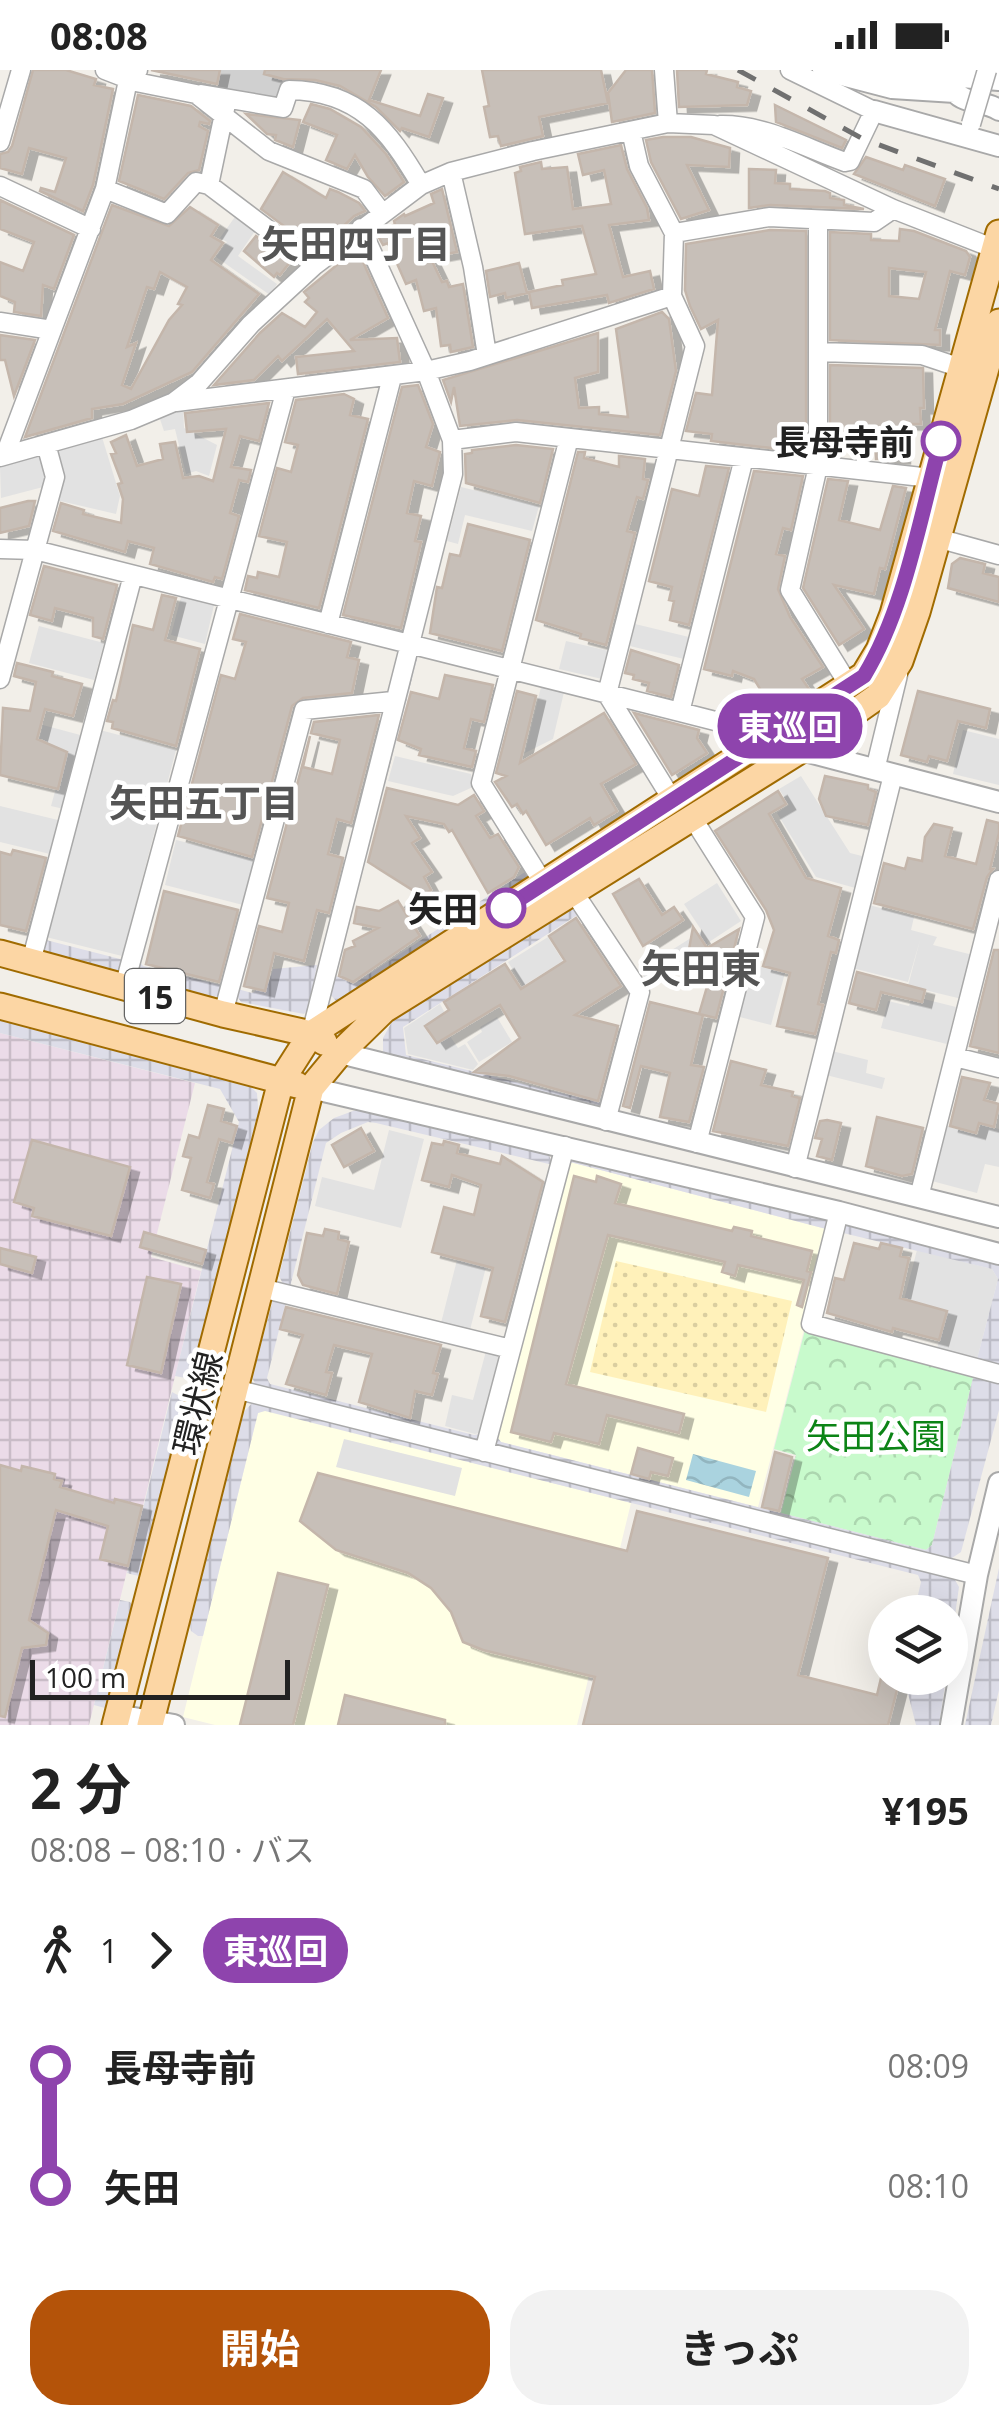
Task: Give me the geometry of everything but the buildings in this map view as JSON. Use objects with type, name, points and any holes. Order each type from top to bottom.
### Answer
[{"type":"main road","points":[[311,1088],[384,1010],[574,890],[774,736],[864,676],[893,614],[997,241]]},
{"type":"main road","points":[[311,1034],[544,884],[801,750],[878,696],[904,650],[999,322]]},
{"type":"main road","name":"15","points":[[0,954],[311,1034],[340,1053]]},
{"type":"main road","name":"15","points":[[0,1006],[311,1088]]},
{"type":"main road","name":"環状線","points":[[116,1720],[281,1080],[311,1034]]},
{"type":"main road","name":"環状線","points":[[158,1723],[235,1389],[311,1088]]},
{"type":"street","points":[[0,142],[21,70]]},
{"type":"street","points":[[105,70],[134,74]]},
{"type":"street","points":[[664,70],[668,123]]},
{"type":"street","points":[[790,70],[874,111],[970,130],[995,144]]},
{"type":"street","points":[[823,70],[892,88],[999,96]]},
{"type":"street","points":[[872,70],[999,80]]},
{"type":"street","points":[[970,130],[987,70]]},
{"type":"street","points":[[134,74],[136,82],[196,94],[225,107],[269,151],[364,188],[382,213]]},
{"type":"street","points":[[2,456],[105,188],[134,74]]},
{"type":"street","points":[[225,107],[283,108],[289,90],[336,97],[388,132],[421,184]]},
{"type":"street","points":[[955,92],[959,97],[999,110]]},
{"type":"street","points":[[208,185],[225,107]]},
{"type":"street","points":[[2,456],[131,420],[174,402],[199,383],[251,324],[315,265],[421,184],[450,172],[668,123],[737,124],[845,162],[862,144],[874,111]]},
{"type":"street","points":[[714,126],[893,208],[997,241]]},
{"type":"street","points":[[631,131],[639,166],[674,233],[672,296],[695,346],[608,694],[755,917],[697,1143]]},
{"type":"street","points":[[450,172],[473,267],[487,355]]},
{"type":"street","points":[[105,188],[167,214],[196,182],[208,185],[315,265]]},
{"type":"street","points":[[0,186],[90,230]]},
{"type":"street","points":[[674,233],[769,217],[874,222],[893,208]]},
{"type":"street","points":[[818,220],[818,466],[790,590],[850,687]]},
{"type":"street","points":[[311,1034],[453,474],[452,440],[426,371],[362,228]]},
{"type":"street","points":[[174,402],[426,371],[672,296]]},
{"type":"street","points":[[0,322],[52,330]]},
{"type":"street","points":[[818,352],[922,354],[961,368]]},
{"type":"street","points":[[328,624],[392,377]]},
{"type":"street","points":[[124,987],[286,389]]},
{"type":"street","points":[[452,440],[516,432],[931,478]]},
{"type":"street","points":[[544,884],[481,783],[569,438]]},
{"type":"street","points":[[2,667],[55,477],[46,444]]},
{"type":"street","points":[[680,712],[744,458]]},
{"type":"street","points":[[937,538],[999,555]]},
{"type":"street","points":[[0,550],[35,550],[510,669],[774,736],[801,750],[999,802]]},
{"type":"street","points":[[31,962],[133,574]]},
{"type":"street","points":[[794,1168],[884,773],[904,650]]},
{"type":"street","points":[[222,1014],[304,710],[393,702]]},
{"type":"street","points":[[919,1197],[954,1056],[992,937],[999,880]]},
{"type":"street","points":[[574,890],[640,992],[606,1121]]},
{"type":"street","points":[[340,1053],[999,1218]]},
{"type":"street","points":[[954,1056],[999,1068]]},
{"type":"street","points":[[311,1088],[839,1212],[999,1254]]},
{"type":"street","points":[[484,1452],[565,1146]]},
{"type":"street","points":[[839,1212],[811,1324],[999,1374]]},
{"type":"street","points":[[261,1288],[511,1349]]},
{"type":"street","points":[[235,1389],[978,1575]]},
{"type":"street","points":[[951,1725],[999,1482]]},
{"type":"street","points":[[116,1720],[158,1723]]},
{"type":"shaded area","points":[[221,70],[306,70],[301,86],[283,99],[217,92]]},
{"type":"shaded area","points":[[237,214],[257,228],[238,256],[277,284],[270,295],[216,257],[227,242],[220,238]]},
{"type":"shaded area","points":[[183,403],[184,428],[217,445],[209,476],[196,471],[186,474],[175,429],[164,431],[159,416]]},
{"type":"shaded area","points":[[102,437],[120,496],[116,514],[56,500],[63,475],[56,450]]},
{"type":"shaded area","points":[[39,456],[45,477],[43,487],[1,498],[0,467]]},
{"type":"shaded area","points":[[461,487],[539,506],[532,531],[465,515],[458,544],[447,541]]},
{"type":"shaded area","points":[[181,597],[214,605],[205,644],[171,635]]},
{"type":"shaded area","points":[[635,624],[689,637],[684,659],[630,646]]},
{"type":"shaded area","points":[[39,626],[104,643],[94,680],[29,663]]},
{"type":"shaded area","points":[[566,641],[609,651],[602,679],[559,669]]},
{"type":"shaded area","points":[[418,655],[336,976],[354,984],[528,870],[530,879],[337,1002],[330,994],[414,656]]},
{"type":"shaded area","points":[[541,687],[564,692],[553,739],[525,753]]},
{"type":"shaded area","points":[[43,725],[84,736],[64,809],[51,806],[64,759],[36,751]]},
{"type":"shaded area","points":[[100,730],[176,750],[122,956],[46,937]]},
{"type":"shaded area","points":[[963,730],[999,739],[999,785],[953,774]]},
{"type":"shaded area","points":[[395,756],[471,774],[473,787],[453,796],[388,781]]},
{"type":"shaded area","points":[[801,776],[850,853],[866,857],[859,889],[816,877],[777,813],[789,805],[779,789]]},
{"type":"shaded area","points":[[0,806],[58,820],[50,854],[0,842]]},
{"type":"shaded area","points":[[176,840],[255,859],[243,905],[165,885]]},
{"type":"shaded area","points":[[717,883],[741,921],[709,942],[707,939],[708,943],[647,982],[640,970],[702,931],[684,904]]},
{"type":"shaded area","points":[[869,905],[914,917],[911,930],[937,937],[933,945],[973,955],[962,999],[908,986],[920,940],[908,982],[852,968]]},
{"type":"shaded area","points":[[564,909],[582,912],[403,1027],[406,1055],[606,1104],[602,1110],[388,1059],[383,1053],[383,1038],[394,1018]]},
{"type":"shaded area","points":[[548,937],[563,961],[523,986],[508,962]]},
{"type":"shaded area","points":[[42,939],[124,960],[118,971],[112,971],[41,952]]},
{"type":"shaded area","points":[[140,962],[143,966],[225,986],[221,995],[213,997],[142,979],[137,973]]},
{"type":"shaded area","points":[[749,964],[785,973],[771,1025],[736,1016]]},
{"type":"shaded area","points":[[317,965],[309,1008],[304,1014],[241,1002],[234,992],[234,988],[252,993],[269,982],[273,969]]},
{"type":"shaded area","points":[[912,996],[956,1007],[947,1044],[881,1028],[888,1001],[909,1006]]},
{"type":"shaded area","points":[[440,1004],[445,1013],[424,1027],[436,1044],[450,1036],[458,1048],[465,1044],[478,1064],[473,1070],[408,1054],[404,1028]]},
{"type":"shaded area","points":[[497,1017],[512,1042],[479,1062],[467,1042],[482,1032],[480,1027]]},
{"type":"shaded area","points":[[0,1019],[247,1083],[257,1093],[259,1121],[191,1379],[175,1376],[239,1122],[220,1089],[0,1033]]},
{"type":"shaded area","points":[[0,1033],[195,1083],[151,1257],[201,1271],[89,1725],[0,1725]]},
{"type":"shaded area","points":[[832,1051],[868,1060],[866,1073],[885,1078],[882,1089],[826,1075]]},
{"type":"shaded area","points":[[373,1110],[548,1153],[553,1165],[376,1123],[368,1122],[341,1133],[326,1143],[290,1287],[283,1284],[279,1276],[319,1130],[334,1118],[353,1111]]},
{"type":"shaded area","points":[[981,1124],[999,1129],[999,1167],[985,1164],[977,1193],[932,1181],[946,1126],[978,1135]]},
{"type":"shaded area","points":[[389,1130],[424,1139],[401,1228],[315,1206],[322,1177],[374,1190]]},
{"type":"shaded area","points":[[573,1158],[826,1219],[830,1230],[570,1162]]},
{"type":"shaded area","points":[[570,1162],[830,1230],[758,1507],[501,1442],[497,1437]]},
{"type":"shaded area","points":[[847,1225],[999,1263],[999,1365],[977,1359],[998,1279],[992,1269],[839,1232]]},
{"type":"shaded area","points":[[917,1250],[992,1269],[998,1279],[977,1359],[937,1349],[946,1310],[904,1300]]},
{"type":"shaded area","points":[[457,1260],[486,1267],[470,1330],[441,1323]]},
{"type":"shaded area","points":[[273,1300],[286,1302],[267,1378],[270,1384],[480,1434],[477,1441],[256,1386],[252,1377]]},
{"type":"shaded area","points":[[486,1351],[496,1353],[501,1362],[482,1432],[475,1434],[445,1426],[452,1395],[473,1400]]},
{"type":"shaded area","points":[[974,1374],[999,1382],[999,1410],[961,1552],[949,1560],[495,1446],[497,1437],[501,1442],[926,1550],[932,1545]]},
{"type":"shaded area","points":[[172,1392],[187,1400],[141,1576],[134,1575],[127,1573]]},
{"type":"shaded area","points":[[253,1402],[946,1575],[954,1578],[958,1595],[918,1595],[921,1582],[918,1575],[265,1411],[258,1413],[203,1636],[198,1636],[191,1631],[190,1622],[243,1413]]},
{"type":"shaded area","points":[[265,1410],[631,1503],[577,1725],[215,1725],[183,1717],[258,1413]]},
{"type":"shaded area","points":[[344,1439],[462,1468],[455,1496],[336,1467]]},
{"type":"shaded area","points":[[999,1568],[999,1690],[991,1725],[965,1725]]},
{"type":"shaded area","points":[[120,1600],[130,1602],[135,1610],[109,1706],[105,1708],[94,1705]]},
{"type":"shaded area","points":[[908,1695],[943,1695],[939,1725],[916,1725]]},
{"type":"sand","points":[[616,1261],[792,1301],[766,1412],[590,1372]]},
{"type":"green space","name":"矢田公園","points":[[805,1330],[974,1374],[932,1545],[926,1550],[781,1513],[796,1455],[774,1449]]},
{"type":"water","points":[[693,1454],[756,1471],[749,1497],[686,1480]]},
{"type":"railway","points":[[738,70],[863,139],[999,189]]},
{"type":"bus line","name":"東巡回","points":[[506,908],[864,676],[893,614],[941,441]]},
{"type":"place","name":"長母寺前","points":[[941,441]]},
{"type":"place","name":"矢田","points":[[506,908]]},
{"type":"district","name":"矢田四丁目","points":[[356,243]]},
{"type":"district","name":"矢田五丁目","points":[[204,802]]},
{"type":"district","name":"矢田東","points":[[701,967]]}]
